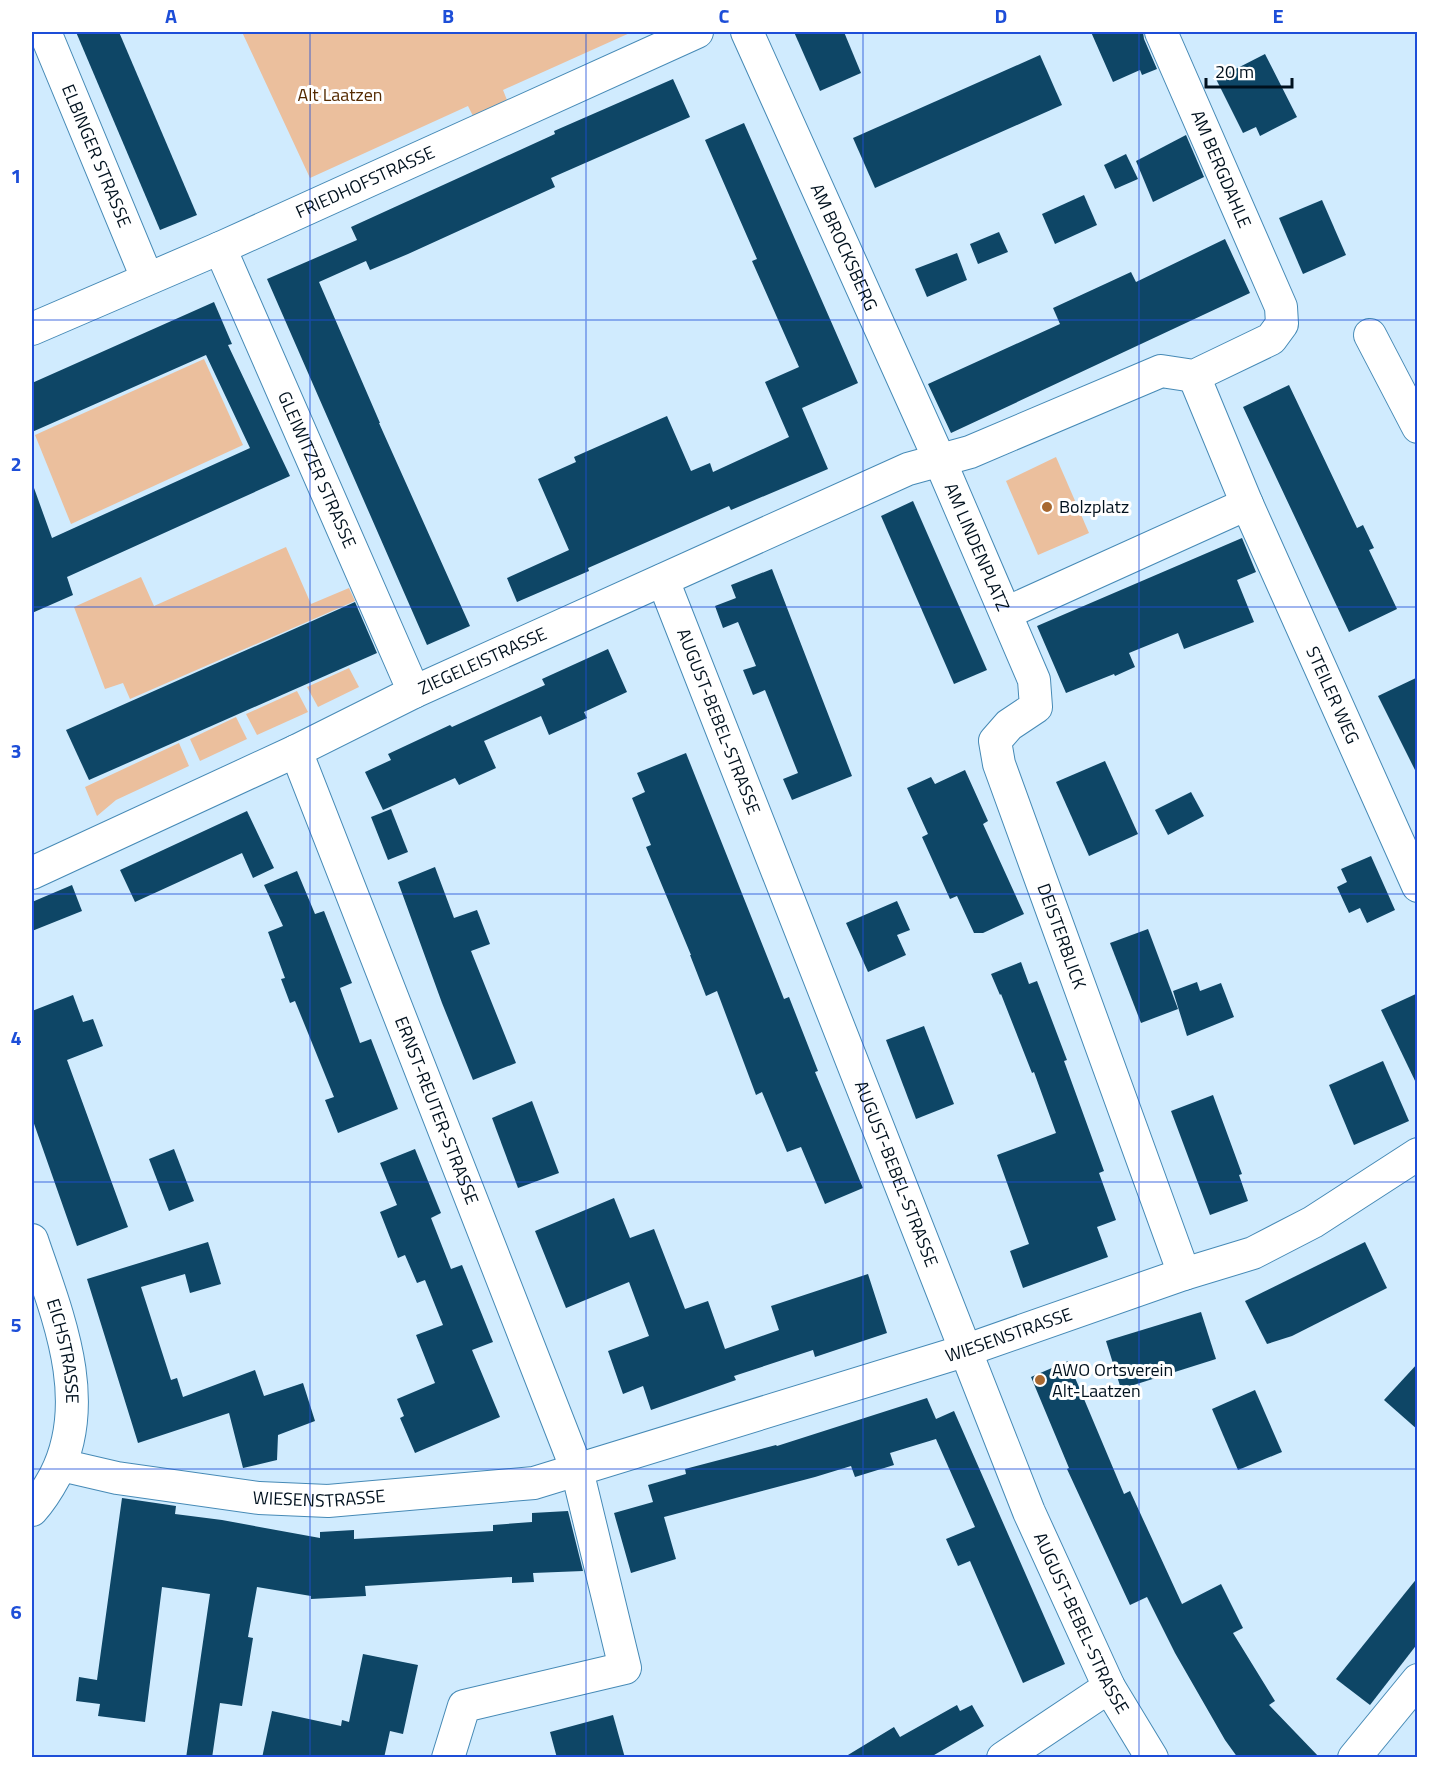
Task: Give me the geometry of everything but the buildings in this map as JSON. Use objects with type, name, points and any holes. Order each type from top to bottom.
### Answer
[{"type":"street","name":"ELBINGER STRASSE","points":[[45,32],[147,278]]},
{"type":"street","name":"FRIEDHOFSTRASSE","points":[[32,329],[220,248],[697,32]]},
{"type":"street","name":"AM BROCKSBERG","points":[[747,32],[940,460]]},
{"type":"street","name":"AM BERGDAHLE","points":[[1161,32],[1281,306],[1282,324],[1271,339],[1194,376]]},
{"type":"street","name":"GLEIWITZER STRASSE","points":[[220,248],[414,692]]},
{"type":"street","points":[[1370,335],[1418,427]]},
{"type":"street","name":"AM LINDENPLATZ","points":[[1194,376],[1161,371],[970,452],[940,460],[1006,613],[1247,504]]},
{"type":"street","points":[[1194,376],[1247,504]]},
{"type":"street","name":"ZIEGELEISTRASSE","points":[[32,873],[297,751],[414,692],[908,469],[940,460]]},
{"type":"street","name":"STEILER WEG","points":[[1247,504],[1418,886]]},
{"type":"street","name":"AUGUST-BEBEL-STRASSE","points":[[663,580],[1029,1512],[1109,1687],[1152,1758]]},
{"type":"street","name":"DEISTERBLICK","points":[[1006,613],[1034,680],[1036,707],[1009,725],[995,741],[999,764],[1185,1274]]},
{"type":"street","name":"ERNST-REUTER-STRASSE","points":[[297,751],[577,1470]]},
{"type":"street","name":"WIESENSTRASSE","points":[[61,1465],[117,1478],[259,1498],[328,1501],[534,1484],[964,1351],[1185,1274],[1253,1253],[1313,1222],[1418,1154]]},
{"type":"street","name":"EICHSTRASSE","points":[[32,1240],[58,1318],[71,1379],[72,1425],[61,1465],[43,1499],[32,1510]]},
{"type":"street","points":[[448,1758],[464,1706],[625,1668],[577,1470]]},
{"type":"street","points":[[1354,1758],[1418,1680]]},
{"type":"street","points":[[1003,1758],[1109,1687]]},
{"type":"green space","name":"Alt Laatzen","points":[[242,32],[632,32],[503,90],[513,115],[480,130],[468,106],[310,178]]},
{"type":"green space","points":[[204,359],[243,445],[71,524],[35,435]]},
{"type":"green space","name":"Bolzplatz","points":[[1056,457],[1089,533],[1038,555],[1006,481]]},
{"type":"green space","points":[[286,547],[311,604],[349,588],[355,601],[130,699],[123,683],[105,689],[74,607],[141,577],[154,606]]},
{"type":"green space","points":[[349,668],[359,687],[318,707],[307,687]]},
{"type":"green space","points":[[297,691],[308,712],[257,735],[246,714]]},
{"type":"green space","points":[[236,717],[247,739],[200,761],[190,739]]},
{"type":"green space","points":[[179,743],[189,766],[116,800],[97,816],[85,787]]},
{"type":"place","name":"Bolzplatz","points":[[1047,507]]},
{"type":"place","name":"AWO Ortsverein Alt-Laatzen","points":[[1040,1380]]}]
